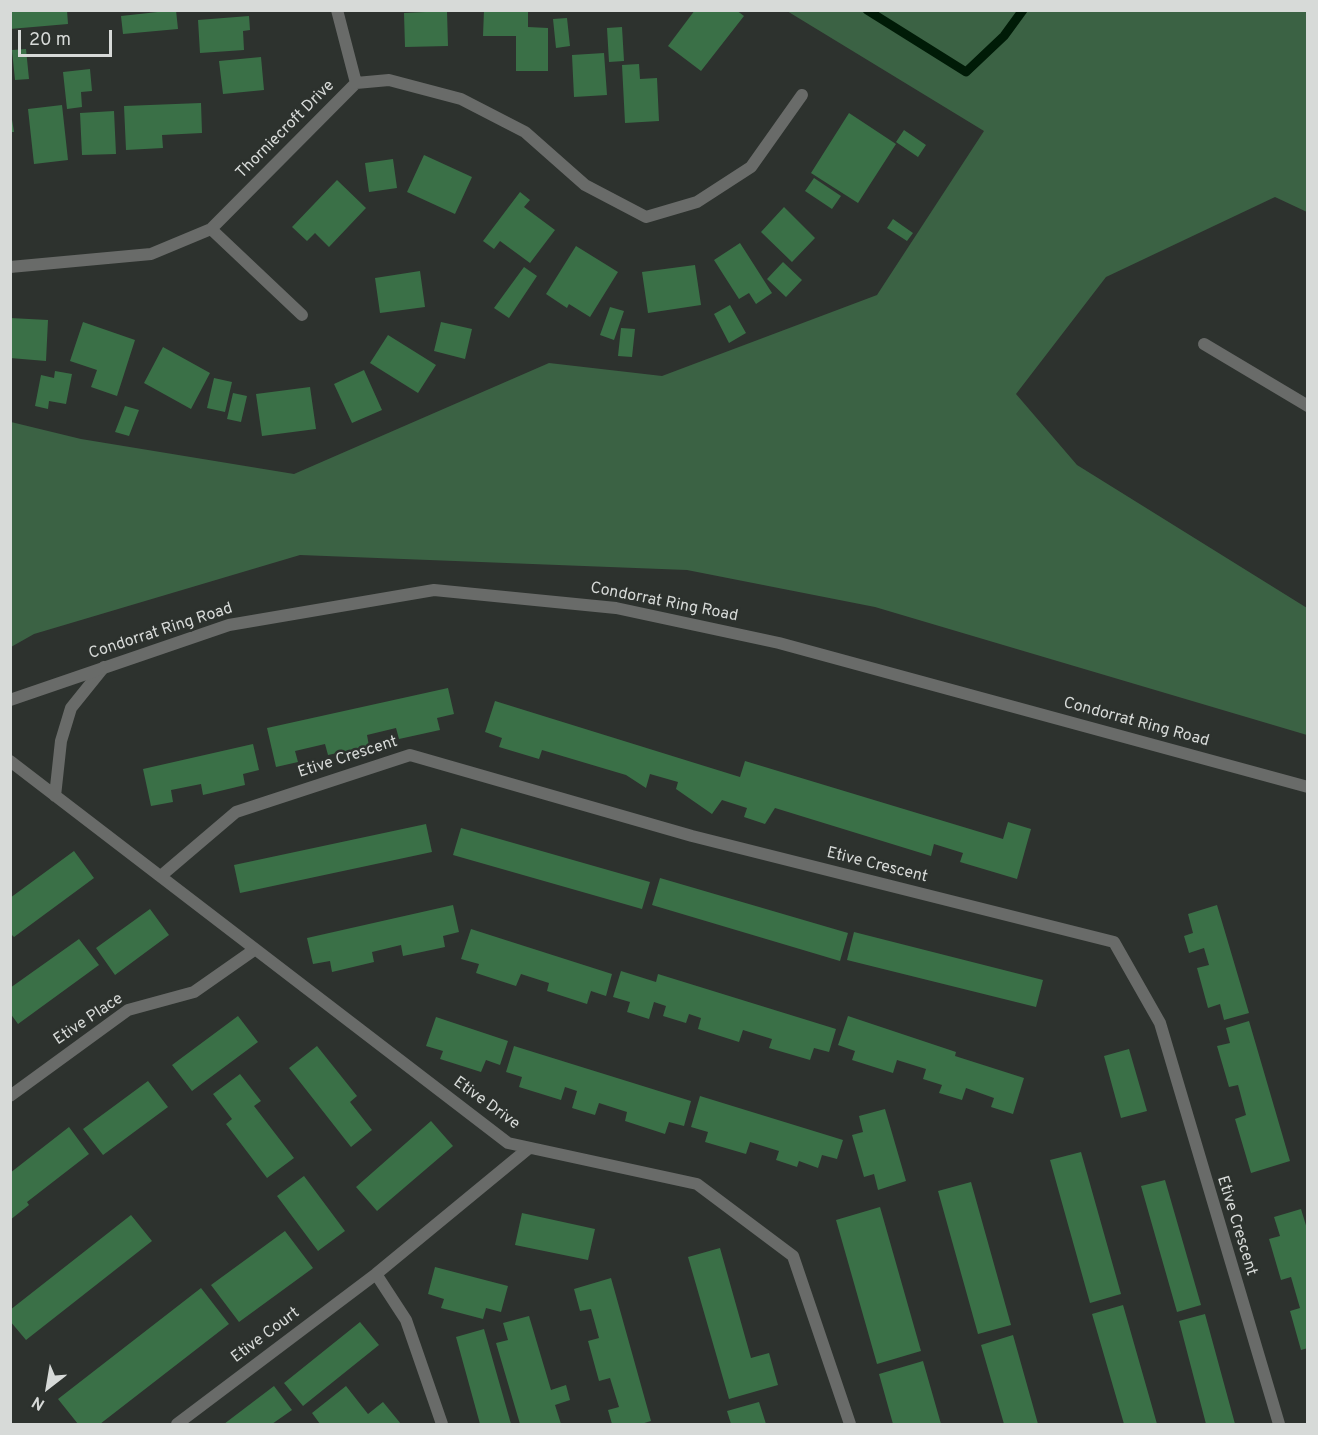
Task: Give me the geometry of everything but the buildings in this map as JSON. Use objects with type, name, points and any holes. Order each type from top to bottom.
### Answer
[{"type":"street","points":[[337,10],[356,83]]},
{"type":"street","name":"Thorniecroft Drive","points":[[10,267],[151,254],[211,229],[356,83],[389,80],[461,99],[525,132],[585,185],[646,217],[697,202],[751,167],[802,95]]},
{"type":"street","points":[[211,229],[302,315]]},
{"type":"street","points":[[1204,344],[1308,406]]},
{"type":"street","name":"Condorrat Ring Road","points":[[10,700],[229,625],[434,590],[604,607],[779,643],[1308,787]]},
{"type":"street","points":[[55,796],[61,741],[71,708],[104,667]]},
{"type":"street","name":"Etive Crescent","points":[[162,875],[236,812],[410,755],[692,836],[1114,942],[1160,1023],[1279,1425]]},
{"type":"street","name":"Etive Drive","points":[[10,761],[162,875],[254,950],[508,1143],[697,1184],[793,1256],[850,1425]]},
{"type":"street","name":"Etive Place","points":[[10,1096],[128,1010],[194,992],[254,950]]},
{"type":"street","name":"Etive Court","points":[[177,1425],[376,1274],[529,1148]]},
{"type":"street","points":[[376,1274],[406,1320],[442,1425]]},
{"type":"green space","points":[[787,11],[1307,11],[1307,212],[1275,197],[1106,277],[1016,394],[1077,465],[1307,608],[1307,735],[875,607],[687,570],[300,555],[34,634],[11,647],[11,422],[81,439],[294,474],[549,363],[662,376],[877,295],[984,131]]},
{"type":"waterway","points":[[867,10],[966,72],[1004,36],[1023,10]]}]
